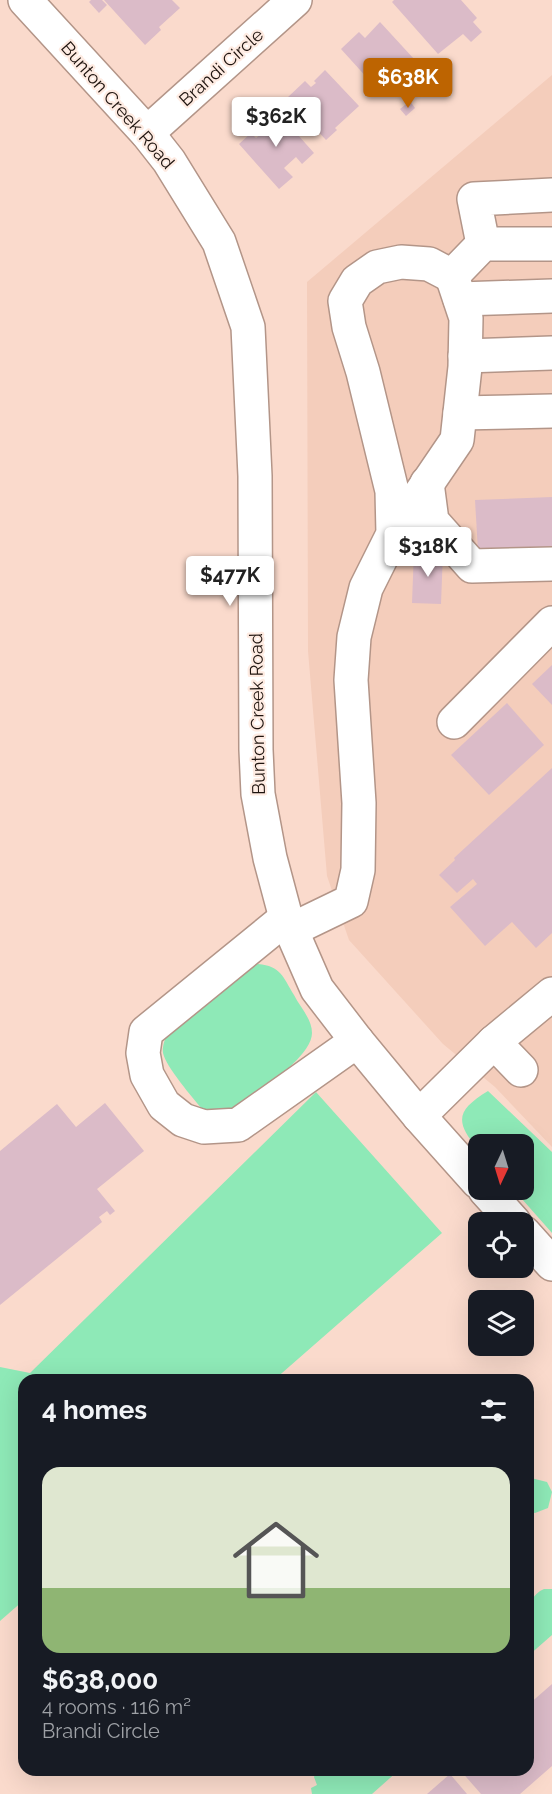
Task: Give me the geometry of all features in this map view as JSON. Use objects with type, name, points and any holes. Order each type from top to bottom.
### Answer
[{"type":"street","name":"Bunton Creek Road","points":[[25,0],[169,161],[219,242],[248,327],[255,476],[255,750],[258,794],[270,858],[289,924],[317,989],[419,1116],[468,1171]]},
{"type":"street","name":"Brandi Circle","points":[[147,134],[295,0]]},
{"type":"street","points":[[456,288],[483,244],[474,199],[552,195]]},
{"type":"street","points":[[483,244],[552,244]]},
{"type":"street","points":[[357,1041],[238,1125],[204,1127],[183,1120],[164,1106],[147,1075],[143,1053],[146,1032],[289,924],[351,901],[358,870],[358,803],[351,680],[354,637],[366,588],[393,534],[457,440],[466,318],[456,288],[429,264],[401,262],[376,267],[357,281],[345,301],[349,327],[363,372],[392,491],[393,534]]},
{"type":"street","points":[[456,288],[552,296]]},
{"type":"street","points":[[465,356],[552,353]]},
{"type":"street","points":[[460,413],[552,411]]},
{"type":"street","points":[[427,483],[432,521],[472,566],[552,564]]},
{"type":"street","points":[[454,722],[552,623]]},
{"type":"street","points":[[419,1116],[494,1042],[552,994]]},
{"type":"street","points":[[494,1042],[520,1070]]},
{"type":"street","points":[[494,1200],[505,1212]]},
{"type":"street","points":[[534,1244],[552,1264]]},
{"type":"shaded area","points":[[552,75],[552,1147],[495,1087],[443,1044],[349,940],[327,876],[308,651],[307,282]]},
{"type":"green space","points":[[258,964],[272,967],[284,978],[310,1023],[312,1033],[309,1043],[293,1064],[234,1109],[224,1114],[203,1110],[165,1059],[163,1051],[166,1036],[246,967]]},
{"type":"green space","points":[[488,1091],[533,1134],[468,1136],[462,1123],[462,1117],[470,1104]]},
{"type":"green space","points":[[316,1092],[442,1233],[281,1374],[18,1374],[18,1605],[0,1621],[0,1367],[30,1373]]},
{"type":"green space","points":[[534,1135],[552,1152],[552,1233],[523,1200],[534,1200]]},
{"type":"green space","points":[[534,1479],[547,1482],[552,1492],[548,1508],[535,1513]]},
{"type":"green space","points":[[544,1589],[552,1589],[552,1635],[534,1651],[534,1598]]},
{"type":"green space","points":[[392,1776],[372,1794],[312,1794],[311,1788],[317,1785],[314,1777]]},
{"type":"building","points":[[102,0],[107,5],[99,13],[89,2]]},
{"type":"building","points":[[104,0],[172,0],[180,8],[159,27],[161,30],[145,45]]},
{"type":"building","points":[[394,0],[461,0],[477,18],[473,22],[482,32],[471,42],[463,34],[438,54],[392,2]]},
{"type":"building","points":[[380,22],[414,59],[379,91],[341,49],[359,32],[365,38]]},
{"type":"building","points":[[325,70],[359,106],[335,128],[337,130],[326,140],[287,98],[305,81],[311,87]]},
{"type":"building","points":[[410,101],[415,108],[406,116],[400,109]]},
{"type":"building","points":[[274,108],[314,153],[302,164],[296,157],[284,168],[293,177],[279,189],[239,144],[251,133],[256,138],[261,134],[253,126]]},
{"type":"building","points":[[552,497],[552,548],[478,551],[475,500]]},
{"type":"building","points":[[414,551],[443,552],[441,604],[412,603]]},
{"type":"building","points":[[552,665],[552,705],[532,684]]},
{"type":"building","points":[[507,703],[544,745],[489,795],[451,755]]},
{"type":"building","points":[[552,768],[552,933],[536,948],[512,922],[485,946],[450,907],[477,884],[473,879],[457,893],[439,875],[455,860],[454,858]]},
{"type":"building","points":[[105,1103],[144,1151],[97,1189],[115,1211],[110,1215],[107,1211],[99,1217],[102,1222],[0,1305],[0,1151],[57,1104],[76,1127]]},
{"type":"building","points":[[552,1684],[552,1766],[520,1794],[481,1794],[465,1776],[534,1776],[534,1700]]},
{"type":"building","points":[[448,1776],[452,1776],[467,1794],[427,1794]]}]
